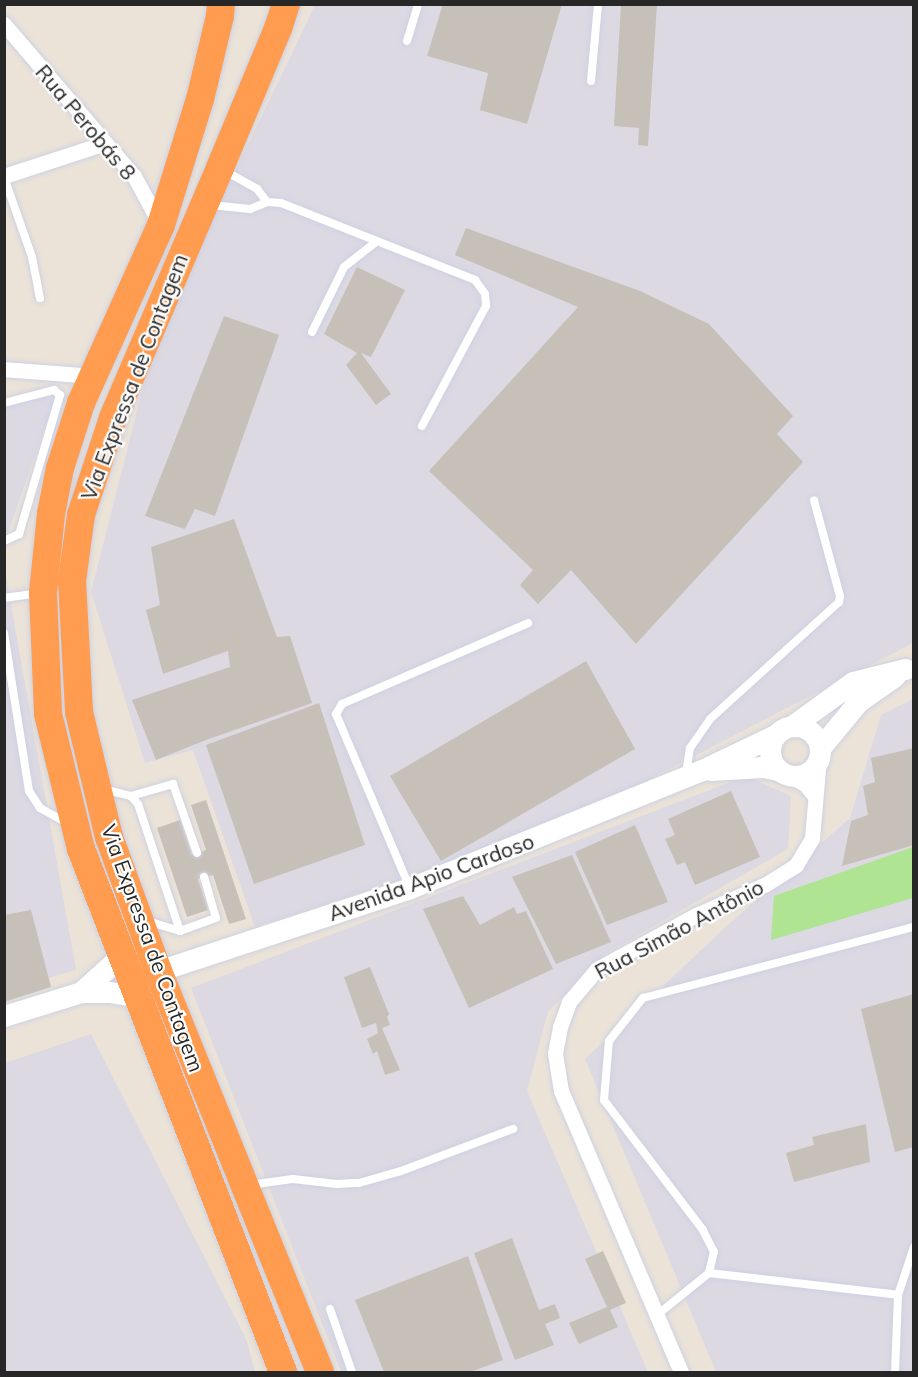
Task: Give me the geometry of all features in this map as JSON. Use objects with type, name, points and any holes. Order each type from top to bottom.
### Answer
[{"type":"highway","name":"Via Expressa de Contagem","points":[[221,4],[200,99],[161,225],[97,365],[60,468],[51,514],[43,593],[48,714],[81,849],[284,1372]]},
{"type":"highway","name":"Via Expressa de Contagem","points":[[286,4],[220,168],[113,418],[81,515],[72,581],[78,700],[109,837],[158,971],[320,1372]]},
{"type":"street","name":"Rua Perobás 8","points":[[4,24],[134,176],[161,225]]},
{"type":"street","points":[[4,177],[105,143]]},
{"type":"street","points":[[6,370],[97,365]]},
{"type":"street","name":"Avenida Apio Cardoso","points":[[158,971],[410,888],[693,774],[783,730],[853,682],[909,667]]},
{"type":"street","name":"Avenida Apio Cardoso","points":[[819,753],[858,702],[909,667]]},
{"type":"street","points":[[784,773],[807,773],[819,753],[810,731],[783,730],[770,753],[784,773],[805,784],[814,795]]},
{"type":"street","name":"Rua Simão Antônio","points":[[681,1372],[561,1091],[555,1053],[560,1027],[569,1002],[597,969],[696,915],[766,884],[796,865],[812,838],[819,753]]},
{"type":"street","name":"Avenida Apio Cardoso","points":[[693,774],[763,767],[784,773]]},
{"type":"street","points":[[81,992],[122,955]]},
{"type":"street","points":[[4,1016],[81,992],[109,992],[139,997]]},
{"type":"lane","points":[[407,41],[418,4]]},
{"type":"lane","points":[[591,81],[598,4]]},
{"type":"lane","points":[[220,168],[257,189],[267,202]]},
{"type":"lane","points":[[4,177],[32,257],[40,298]]},
{"type":"lane","points":[[204,204],[250,209],[267,202],[281,203],[476,280],[485,294],[486,306],[422,426]]},
{"type":"lane","points":[[312,332],[344,267],[377,241]]},
{"type":"lane","points":[[4,403],[54,390],[60,395],[19,534],[4,541]]},
{"type":"lane","points":[[693,774],[690,748],[710,718],[839,602],[840,596],[814,500]]},
{"type":"lane","points":[[4,598],[43,593]]},
{"type":"lane","points":[[410,888],[336,714],[342,704],[528,623]]},
{"type":"lane","points":[[4,633],[29,791],[40,808],[76,827]]},
{"type":"lane","points":[[97,787],[131,796],[172,784],[197,853]]},
{"type":"lane","points":[[131,796],[138,804],[180,931]]},
{"type":"lane","points":[[138,917],[180,931],[216,918],[204,877]]},
{"type":"lane","points":[[657,1315],[709,1273],[714,1252],[710,1241],[604,1100],[609,1041],[643,998],[914,927]]},
{"type":"lane","points":[[245,1186],[293,1179],[337,1184],[359,1183],[401,1171],[513,1129]]},
{"type":"lane","points":[[895,1372],[898,1295],[914,1247]]},
{"type":"lane","points":[[709,1273],[898,1295]]},
{"type":"lane","points":[[330,1309],[352,1372]]},
{"type":"shaded area","points":[[315,5],[913,5],[913,643],[617,796],[427,871],[255,927],[193,750],[145,763],[91,592],[156,336]]},
{"type":"shaded area","points":[[57,393],[5,541],[5,406]]},
{"type":"shaded area","points":[[4,565],[76,970],[5,990],[4,990]]},
{"type":"shaded area","points":[[913,699],[913,1372],[716,1372],[585,1059],[730,923],[850,818],[881,715]]},
{"type":"shaded area","points":[[746,776],[791,796],[788,849],[605,954],[548,1012],[527,1091],[648,1372],[341,1372],[191,988]]},
{"type":"shaded area","points":[[91,1034],[247,1341],[255,1372],[5,1372],[5,1063]]},
{"type":"green space","points":[[913,847],[913,898],[771,940],[774,896]]},
{"type":"building","points":[[443,4],[562,4],[527,124],[480,110],[488,73],[427,56]]},
{"type":"building","points":[[621,4],[657,4],[648,146],[638,145],[639,128],[614,126]]},
{"type":"building","points":[[466,228],[640,291],[709,324],[793,416],[777,434],[803,462],[636,644],[571,570],[538,604],[520,585],[533,570],[429,471],[578,307],[455,255]]},
{"type":"building","points":[[357,267],[405,290],[371,357],[361,353],[391,394],[376,405],[346,365],[357,353],[324,334]]},
{"type":"building","points":[[224,316],[279,335],[215,516],[195,509],[185,529],[145,516]]},
{"type":"building","points":[[234,519],[277,637],[290,636],[312,703],[156,760],[132,700],[230,667],[228,651],[163,674],[146,610],[160,605],[151,547]]},
{"type":"building","points":[[586,661],[635,749],[441,861],[390,776]]},
{"type":"building","points":[[319,703],[365,845],[254,884],[206,745]]},
{"type":"building","points":[[914,748],[914,845],[842,866],[851,821],[868,815],[863,786],[875,782],[871,758]]},
{"type":"building","points":[[731,791],[760,857],[695,885],[685,862],[677,865],[665,839],[675,835],[668,819]]},
{"type":"building","points":[[206,800],[246,919],[229,924],[213,875],[198,879],[208,910],[187,917],[157,828],[180,820],[192,855],[206,850],[191,805]]},
{"type":"building","points":[[635,825],[668,902],[607,925],[575,852]]},
{"type":"building","points":[[572,855],[611,942],[556,964],[512,877]]},
{"type":"building","points":[[463,896],[480,925],[514,907],[517,914],[526,911],[553,969],[469,1008],[423,909]]},
{"type":"building","points":[[31,910],[51,987],[4,1002],[4,915]]},
{"type":"building","points":[[370,967],[389,1014],[387,1017],[390,1025],[382,1028],[400,1070],[385,1075],[377,1051],[373,1054],[367,1039],[378,1033],[376,1023],[362,1028],[344,977]]},
{"type":"building","points":[[914,994],[914,1147],[895,1152],[861,1009]]},
{"type":"building","points":[[866,1124],[870,1162],[794,1182],[786,1153],[814,1145],[812,1137]]},
{"type":"building","points":[[512,1238],[539,1310],[555,1304],[560,1318],[545,1324],[554,1345],[515,1360],[474,1253]]},
{"type":"building","points":[[603,1251],[626,1303],[610,1310],[618,1327],[579,1344],[569,1323],[607,1307],[585,1259]]},
{"type":"building","points":[[468,1256],[503,1360],[470,1372],[384,1372],[355,1300]]}]
